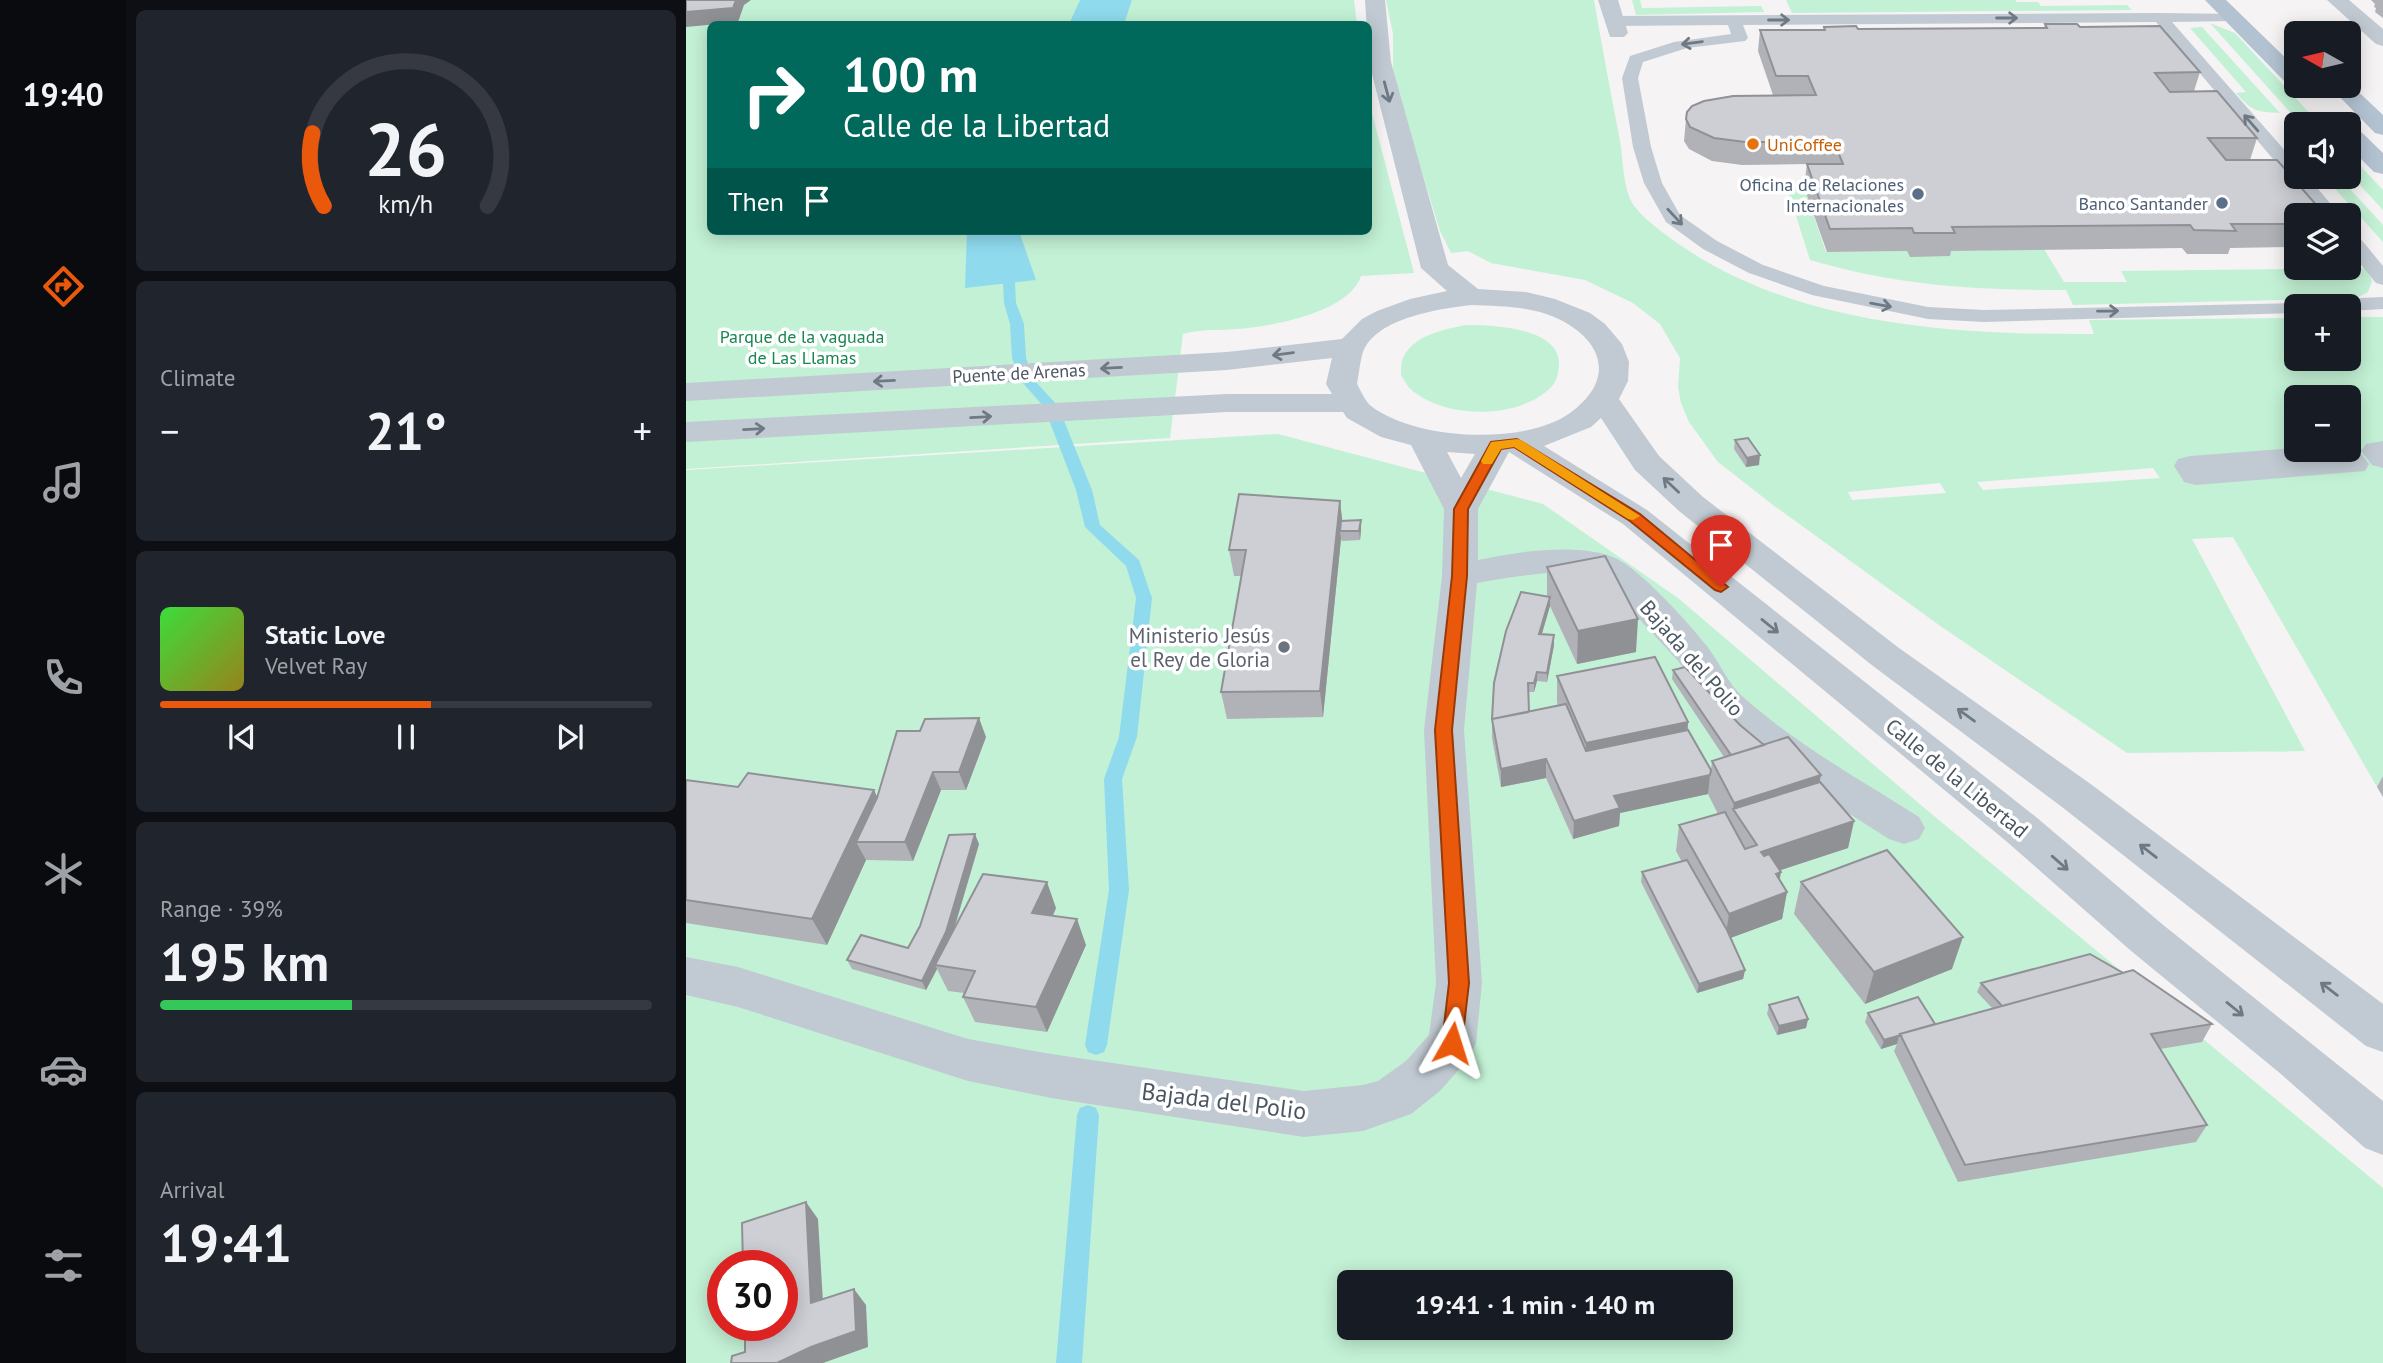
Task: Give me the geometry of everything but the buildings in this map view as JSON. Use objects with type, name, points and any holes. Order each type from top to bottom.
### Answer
[{"type":"main road","points":[[2215,0],[2284,68]]},
{"type":"main road","points":[[2352,98],[2383,128]]},
{"type":"main road","points":[[2361,145],[2383,167]]},
{"type":"street","points":[[1375,0],[1380,62],[1435,268],[1471,297]]},
{"type":"street","points":[[1608,0],[1615,27]]},
{"type":"street","points":[[2337,0],[2383,40]]},
{"type":"street","points":[[1412,307],[1435,268]]},
{"type":"street","points":[[1471,297],[1507,298],[1542,304],[1563,312],[1596,331],[1613,357],[1616,371],[1604,399],[1578,421],[1560,430],[1506,444],[1448,445],[1425,441],[1381,426],[1352,403],[1344,389],[1341,375],[1343,361],[1350,347],[1375,324],[1412,307],[1471,297]]},
{"type":"street","name":"Puente de Arenas","points":[[686,392],[1227,361],[1350,347]]},
{"type":"street","points":[[1604,399],[1647,463],[1691,504],[1886,657],[2077,796],[2383,1031]]},
{"type":"street","name":"Puente de Arenas","points":[[686,432],[1227,403],[1352,403]]},
{"type":"street","name":"Bajada del Polio","points":[[686,976],[790,1003],[968,1060],[1051,1076],[1304,1114],[1363,1108],[1392,1098],[1423,1076],[1452,1043],[1459,983],[1444,730],[1460,576],[1461,509],[1425,441]]},
{"type":"street","name":"Bajada del Polio","points":[[1461,509],[1506,444]]},
{"type":"street","name":"Calle de la Libertad","points":[[1506,444],[1635,517],[2021,829],[2146,937],[2298,1059],[2383,1132]]},
{"type":"street","points":[[2368,461],[2377,452],[2383,451]]},
{"type":"street","name":"Bajada del Polio","points":[[1460,576],[1499,567],[1574,561],[1601,565],[1619,575],[1692,653],[1727,705],[1799,762],[1904,828]]},
{"type":"lane","points":[[2160,17],[2284,161]]},
{"type":"lane","points":[[1615,27],[1734,20],[2233,17]]},
{"type":"lane","points":[[1734,20],[1740,38],[1693,42],[1651,52],[1636,59],[1630,78],[1642,147],[1653,183],[1672,218],[1710,245],[1745,263],[1819,291],[1928,313],[1984,316],[2284,307]]},
{"type":"lane","points":[[2308,189],[2321,203]]},
{"type":"lane","points":[[2361,251],[2383,279]]},
{"type":"lane","points":[[2361,304],[2383,303]]},
{"type":"green space","name":"Parque de la vaguada de Las Llamas","points":[[686,0],[1354,0],[1357,21],[707,21],[707,235],[1372,235],[1372,113],[1414,273],[1361,276],[1354,288],[1343,298],[1329,307],[1295,319],[1248,328],[1183,334],[1170,438],[686,469]]},
{"type":"green space","points":[[1386,0],[1594,0],[1626,185],[1634,205],[1667,236],[1726,272],[1775,293],[1826,309],[1933,328],[2041,334],[2094,334],[2089,320],[2284,318],[2284,371],[2361,371],[2361,317],[2383,317],[2383,451],[2378,452],[2383,458],[2383,786],[2377,787],[2233,537],[2192,539],[2305,751],[2127,753],[1939,625],[1773,505],[1718,462],[1689,422],[1678,387],[1680,358],[1660,324],[1633,303],[1585,280],[1491,263],[1468,251],[1451,253],[1440,231],[1399,98],[1393,69],[1393,34]],"holes":[[[2153,468],[2160,478],[1983,490],[1977,482]],[[1940,483],[1946,493],[1852,500],[1848,492]]]},
{"type":"green space","points":[[1632,0],[1640,0],[1642,8],[1761,6],[1764,12],[1636,15]]},
{"type":"green space","points":[[1786,0],[2015,0],[2038,2],[2041,6],[2127,5],[2132,10],[1792,13]]},
{"type":"green space","points":[[2210,23],[2235,33],[2284,86],[2284,98],[2296,98],[2309,112],[2290,112]]},
{"type":"green space","points":[[2202,27],[2280,113],[2255,109],[2236,93],[2246,92],[2190,28]]},
{"type":"green space","points":[[2361,167],[2383,190],[2383,210],[2361,186]]},
{"type":"green space","points":[[1787,187],[1804,187],[1826,252],[1907,251],[1910,257],[1948,251],[2044,249],[2064,282],[2127,282],[2121,271],[2284,269],[2284,280],[2361,280],[2361,268],[2368,268],[2372,281],[2368,292],[2361,296],[2284,294],[2284,300],[2073,305],[2066,290],[1937,285],[1875,276],[1810,260]]},
{"type":"green space","points":[[2335,189],[2350,189],[2383,225],[2383,242],[2361,218],[2361,203],[2348,203]]},
{"type":"green space","points":[[1467,325],[1522,330],[1548,342],[1556,351],[1559,363],[1558,375],[1553,385],[1533,400],[1517,407],[1480,412],[1444,407],[1428,401],[1412,390],[1401,375],[1402,360],[1408,350],[1430,334]]},
{"type":"green space","points":[[1278,434],[1543,504],[1678,598],[1922,806],[2383,1188],[2383,1363],[686,1363],[686,470]]},
{"type":"water","points":[[1080,0],[1132,0],[1125,21],[1070,21]]},
{"type":"water","points":[[967,235],[1021,235],[1036,280],[965,288]]},
{"type":"waterway","points":[[994,235],[1009,283],[1010,303],[1017,324],[1019,358],[1029,382],[1051,406],[1084,490],[1093,527],[1133,564],[1144,598],[1128,737],[1113,779],[1119,890],[1096,1045]]},
{"type":"waterway","points":[[1069,1363],[1088,1115]]},
{"type":"slow traffic","points":[[1488,461],[1496,445],[1517,443],[1633,516]]},
{"type":"place","name":"UniCoffee","points":[[1753,144]]},
{"type":"place","name":"Oficina de Relaciones Internacionales","points":[[1918,194]]},
{"type":"place","name":"Banco Santander","points":[[2222,203]]},
{"type":"place","name":"Ministerio Jesús el Rey de Gloria","points":[[1284,647]]},
{"type":"route","points":[[1452,1043],[1459,983],[1444,730],[1460,576],[1461,509],[1496,445],[1517,443],[1635,517],[1721,587]]}]
